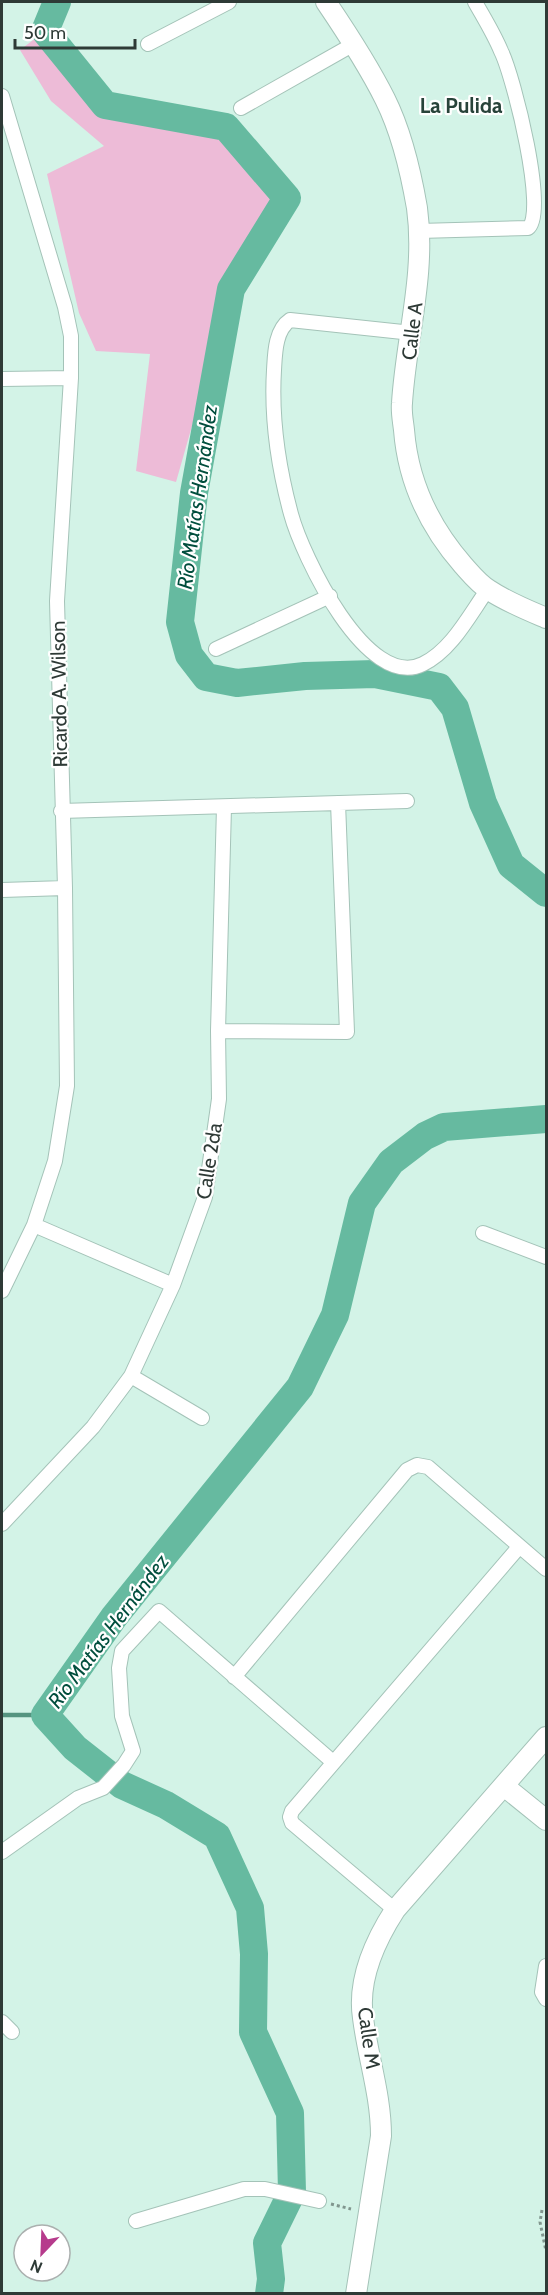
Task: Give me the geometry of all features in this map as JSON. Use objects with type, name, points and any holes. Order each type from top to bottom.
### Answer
[{"type":"street","points":[[148,44],[229,2]]},
{"type":"street","name":"Calle A","points":[[326,2],[354,44],[386,101],[407,159],[419,231],[418,278],[402,404],[406,451],[418,496],[432,524],[453,553],[488,589],[546,618]]},
{"type":"street","points":[[419,231],[528,228],[536,223],[542,210],[544,198],[534,142],[501,51],[475,2]]},
{"type":"street","points":[[241,108],[354,44]]},
{"type":"street","name":"Ricardo A. Wilson","points":[[2,96],[65,307],[71,336],[71,378],[57,602],[65,888],[67,1086],[55,1161],[34,1225],[2,1291]]},
{"type":"street","points":[[412,333],[290,320],[284,325],[278,339],[272,398],[274,433],[292,516],[307,557],[330,596],[358,639],[372,654],[389,665],[414,667],[430,660],[451,640],[488,589]]},
{"type":"street","points":[[2,379],[71,378]]},
{"type":"street","points":[[216,649],[330,596]]},
{"type":"street","points":[[62,811],[407,801]]},
{"type":"street","points":[[218,1031],[347,1032],[338,803]]},
{"type":"street","name":"Calle 2da","points":[[2,1524],[93,1427],[131,1376],[173,1286],[205,1197],[219,1099],[218,1031],[224,807]]},
{"type":"street","points":[[2,890],[65,888]]},
{"type":"street","points":[[34,1225],[173,1286]]},
{"type":"street","points":[[483,1233],[546,1257]]},
{"type":"street","points":[[131,1376],[202,1418]]},
{"type":"street","points":[[234,1677],[407,1470],[417,1465],[428,1467],[546,1569]]},
{"type":"street","points":[[395,1910],[292,1823],[291,1811],[519,1547]]},
{"type":"street","points":[[2,1852],[78,1798],[103,1788],[134,1752],[122,1716],[119,1668],[122,1651],[159,1611],[333,1762]]},
{"type":"street","name":"Calle M","points":[[356,2294],[381,2136],[381,2109],[362,2016],[363,1990],[369,1959],[380,1933],[395,1910],[546,1737]]},
{"type":"street","points":[[504,1786],[546,1820]]},
{"type":"street","points":[[546,1966],[542,1992],[546,1999]]},
{"type":"street","points":[[136,2221],[244,2189],[265,2190],[319,2201]]},
{"type":"path","points":[[319,2201],[368,2212]]},
{"type":"path","points":[[542,2210],[540,2222],[546,2252]]},
{"type":"shaded area","points":[[45,31],[105,105],[226,127],[287,198],[231,289],[176,482],[136,471],[150,354],[96,351],[79,313],[47,174],[104,146],[51,101],[20,50]]},
{"type":"waterway","name":"Río Matías Hernández","points":[[57,2],[45,31],[105,105],[226,127],[287,198],[231,289],[194,493],[180,622],[189,655],[206,677],[237,683],[305,676],[375,674],[439,687],[455,708],[483,803],[511,865],[546,893]]},
{"type":"waterway","name":"Río Matías Hernández","points":[[269,2294],[271,2279],[267,2243],[292,2192],[290,2113],[253,2032],[254,1954],[250,1908],[217,1836],[166,1805],[122,1785],[75,1748],[45,1715],[114,1617],[300,1387],[335,1315],[362,1203],[391,1162],[425,1136],[444,1127],[546,1119]]},
{"type":"waterway","points":[[2,1715],[45,1715]]},
{"type":"district","name":"La Pulida","points":[[461,105]]}]
